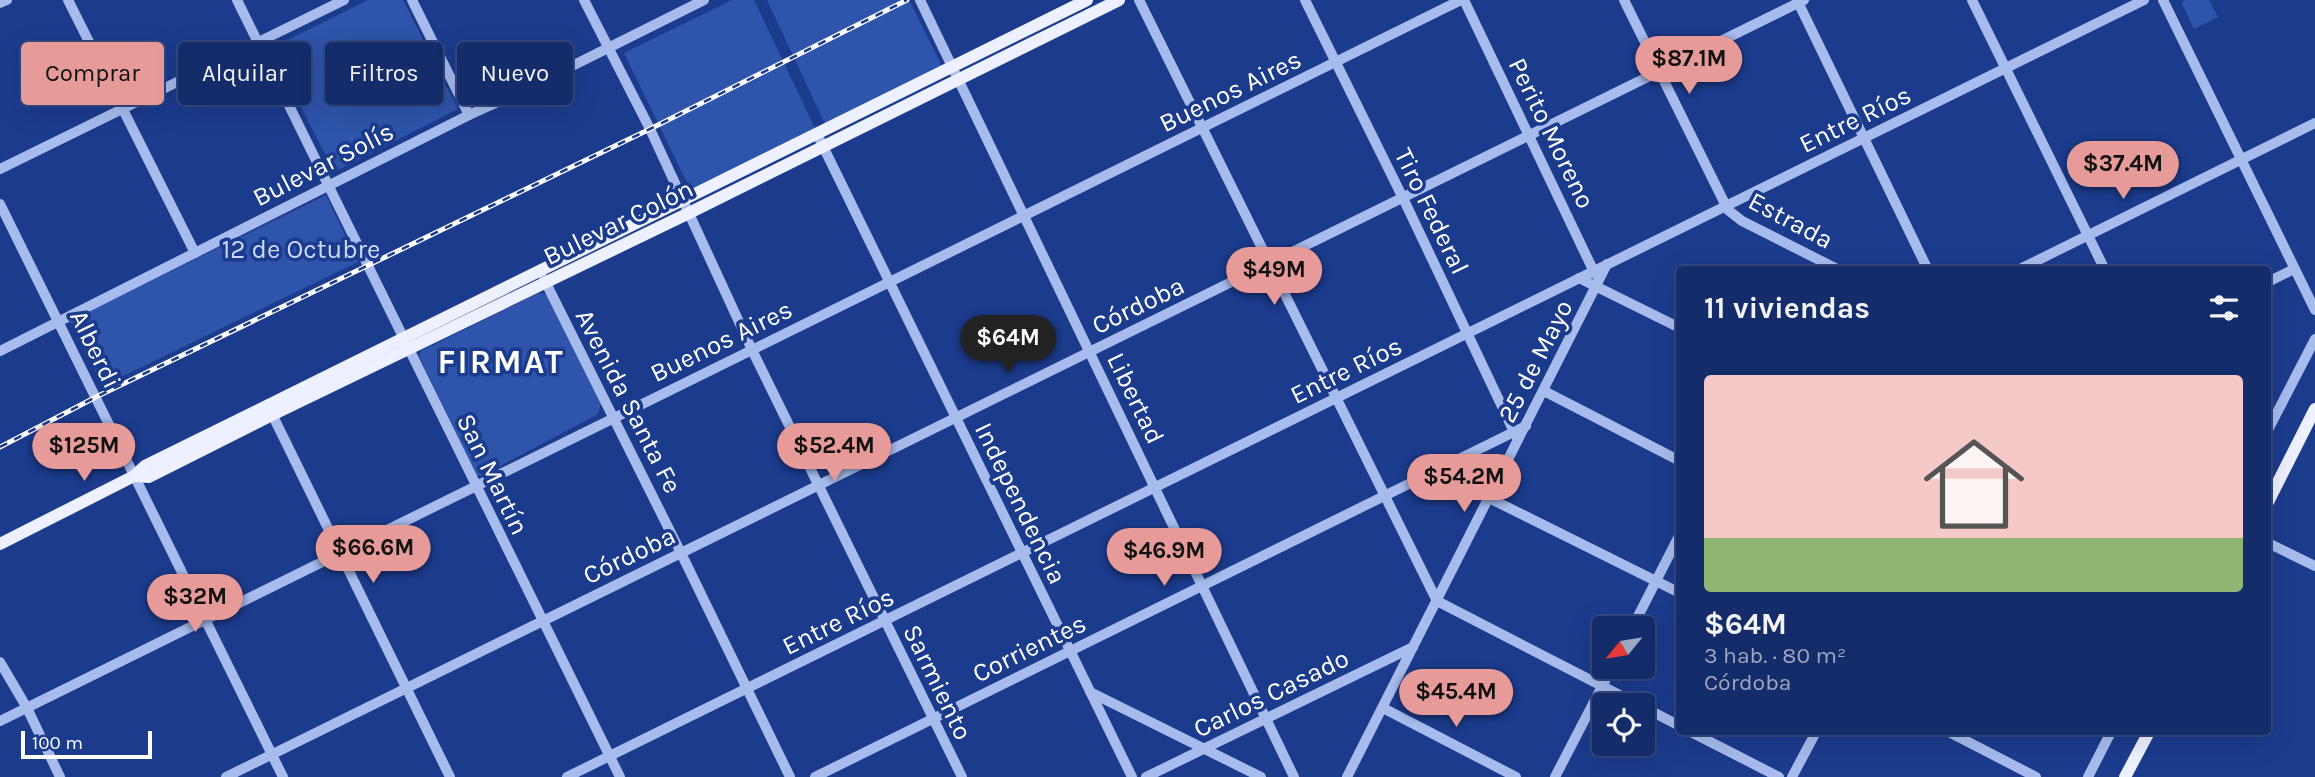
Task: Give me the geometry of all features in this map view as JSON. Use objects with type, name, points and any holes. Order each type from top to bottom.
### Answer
[{"type":"main road","name":"Bulevar Colón","points":[[0,544],[134,476],[149,477],[270,410],[543,277],[690,214],[953,66],[1087,0]]},
{"type":"main road","name":"Bulevar Colón","points":[[543,277],[683,200],[959,79],[1119,0]]},
{"type":"main road","points":[[2271,496],[2315,410]]},
{"type":"main road","points":[[2125,777],[2147,735]]},
{"type":"street","points":[[0,3],[7,0]]},
{"type":"street","points":[[68,0],[195,253]]},
{"type":"street","name":"San Martín","points":[[237,0],[257,42]]},
{"type":"street","points":[[259,42],[344,0]]},
{"type":"street","points":[[412,0],[469,114]]},
{"type":"street","name":"Sarmiento","points":[[584,0],[962,777]]},
{"type":"street","name":"Bulevar Solís","points":[[0,351],[469,114],[704,0]]},
{"type":"street","name":"Libertad","points":[[920,0],[1294,777]]},
{"type":"street","points":[[1139,0],[1437,601],[1616,693]]},
{"type":"street","name":"Tiro Federal","points":[[1306,0],[1516,437]]},
{"type":"street","name":"Buenos Aires","points":[[0,721],[1462,0]]},
{"type":"street","name":"Perito Moreno","points":[[1462,0],[1595,270],[1596,286]]},
{"type":"street","points":[[1624,0],[1726,206]]},
{"type":"street","points":[[1972,0],[2103,266]]},
{"type":"street","name":"Entre Ríos","points":[[567,777],[2144,0]]},
{"type":"street","points":[[2163,0],[2315,310]]},
{"type":"street","points":[[1800,1],[1926,266]]},
{"type":"street","name":"Córdoba","points":[[226,777],[1800,1]]},
{"type":"street","points":[[0,169],[178,82]]},
{"type":"street","name":"San Martín","points":[[288,105],[620,777]]},
{"type":"street","points":[[2026,266],[2315,122]]},
{"type":"street","name":"Independencia","points":[[819,140],[1132,777]]},
{"type":"street","name":"Alberdi","points":[[0,204],[283,777]]},
{"type":"street","name":"Estrada","points":[[1726,206],[1735,217],[1818,265]]},
{"type":"street","name":"25 de Mayo","points":[[1347,777],[1489,498],[1516,437],[1526,426],[1608,264]]},
{"type":"street","points":[[2271,280],[2294,269]]},
{"type":"street","name":"Avenida Santa Fe","points":[[543,277],[790,777]]},
{"type":"street","points":[[1579,278],[1676,326]]},
{"type":"street","points":[[2271,424],[2315,339]]},
{"type":"street","points":[[1544,391],[1676,459]]},
{"type":"street","points":[[270,410],[450,777]]},
{"type":"street","name":"Corrientes","points":[[815,777],[1385,496],[1516,437]]},
{"type":"street","points":[[1489,498],[1676,591]]},
{"type":"street","points":[[1638,616],[1676,542]]},
{"type":"street","points":[[2271,544],[2315,566]]},
{"type":"street","name":"Carlos Casado","points":[[1146,777],[1414,647]]},
{"type":"street","points":[[0,662],[27,708],[60,777]]},
{"type":"street","points":[[1555,777],[1606,679]]},
{"type":"street","points":[[1090,692],[1261,777]]},
{"type":"street","points":[[1383,708],[1516,777]]},
{"type":"street","points":[[1655,713],[1676,724]]},
{"type":"street","points":[[1696,735],[1779,777]]},
{"type":"street","points":[[1793,777],[1814,735]]},
{"type":"street","points":[[1955,735],[2036,777]]},
{"type":"street","points":[[2088,777],[2109,735]]},
{"type":"green space","points":[[368,0],[403,0],[424,42],[325,42],[325,105],[443,105],[443,79],[458,109],[334,172],[300,105],[311,105],[311,42],[283,42]]},
{"type":"green space","points":[[732,0],[754,0],[815,128],[690,189],[624,53]]},
{"type":"green space","points":[[767,0],[909,0],[942,66],[825,124]]},
{"type":"green space","points":[[2209,0],[2218,17],[2194,29],[2181,2]]},
{"type":"green space","name":"12 de Octubre","points":[[326,195],[358,262],[103,386],[70,321]]},
{"type":"green space","points":[[538,293],[547,294],[601,404],[598,414],[481,476],[476,475],[419,356],[421,351]]},
{"type":"railway","points":[[0,447],[96,397],[650,129],[907,0]]},
{"type":"district","name":"FIRMAT","points":[[501,361]]}]
